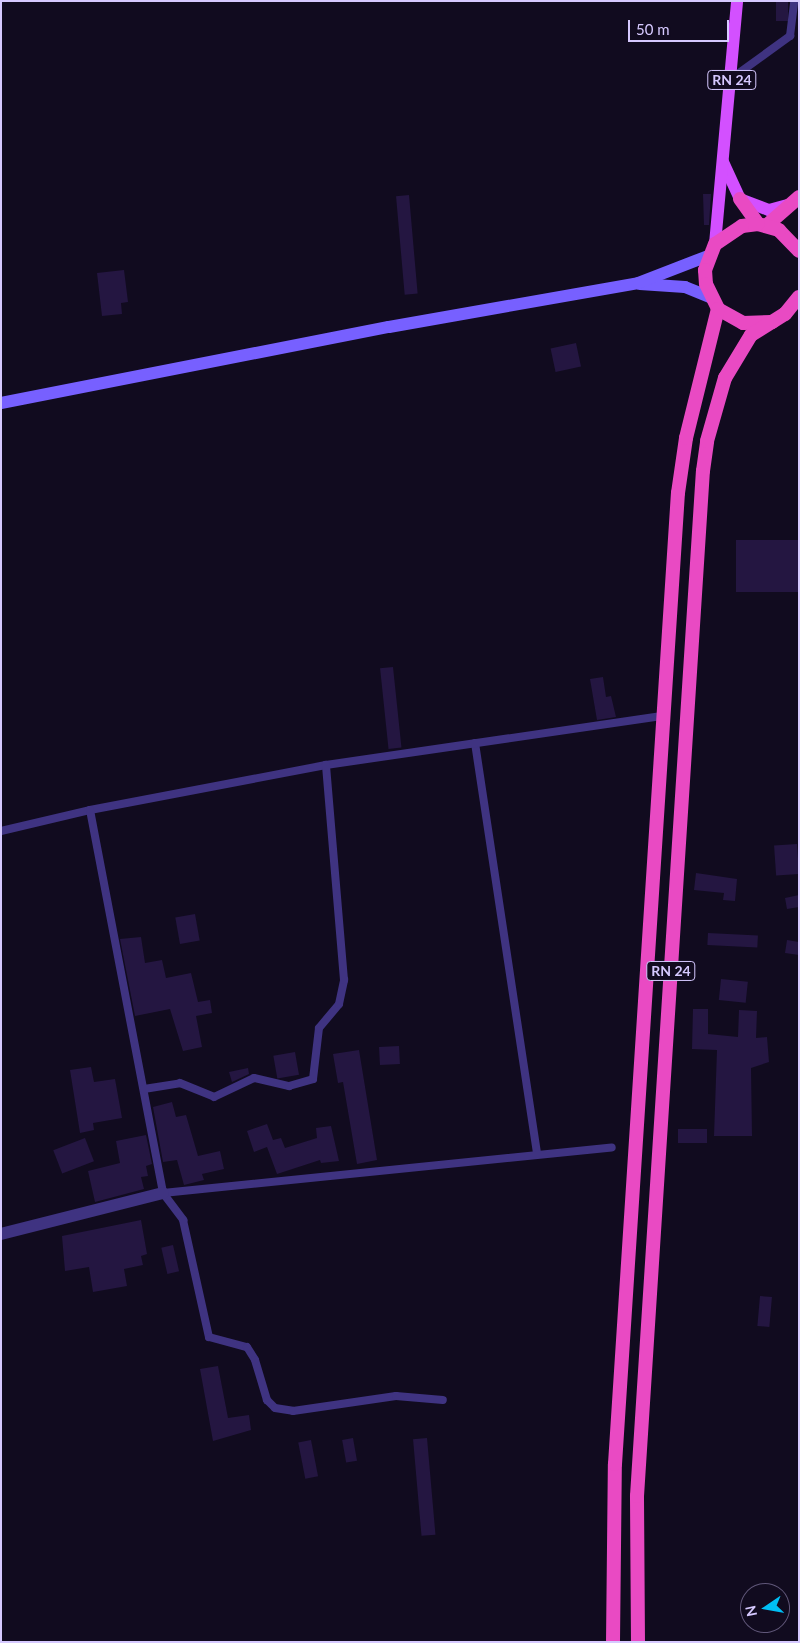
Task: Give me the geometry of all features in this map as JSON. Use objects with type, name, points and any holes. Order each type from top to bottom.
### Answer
[{"type":"highway","points":[[740,199],[762,225],[790,239],[799,251]]},
{"type":"highway","points":[[795,201],[762,225],[742,226],[712,250],[706,284],[714,303],[743,323],[772,322],[785,314],[799,297]]},
{"type":"highway","name":"RN 24","points":[[613,1642],[615,1464],[678,494],[686,438],[714,303]]},
{"type":"highway","name":"RN 24","points":[[638,1642],[637,1496],[703,471],[707,441],[725,378],[751,334],[772,322]]},
{"type":"main road","name":"RN 24","points":[[722,159],[732,78],[737,1]]},
{"type":"main road","points":[[722,159],[740,199],[770,210],[795,201]]},
{"type":"main road","points":[[1,403],[389,327],[638,283],[712,250],[722,159]]},
{"type":"main road","points":[[638,283],[685,287],[714,303]]},
{"type":"street","points":[[1,1234],[164,1193]]},
{"type":"lane","points":[[732,78],[790,36],[794,1]]},
{"type":"lane","points":[[1,831],[90,810],[326,765],[663,716]]},
{"type":"lane","points":[[475,743],[537,1154]]},
{"type":"lane","points":[[144,1089],[180,1083],[214,1097],[254,1078],[290,1086],[312,1079],[319,1028],[339,1004],[344,980],[326,765]]},
{"type":"lane","points":[[90,810],[164,1193],[184,1220],[209,1337],[247,1347],[256,1360],[267,1400],[275,1408],[293,1411],[396,1396],[442,1400]]},
{"type":"lane","points":[[164,1193],[612,1146]]},
{"type":"building","points":[[776,1],[788,1],[788,21],[776,21]]},
{"type":"building","points":[[703,194],[711,194],[709,225],[704,225]]},
{"type":"building","points":[[409,195],[418,294],[405,295],[396,196]]},
{"type":"building","points":[[124,270],[128,302],[121,303],[122,314],[102,316],[97,273]]},
{"type":"building","points":[[576,343],[581,366],[556,372],[551,348]]},
{"type":"building","points":[[736,540],[799,540],[799,592],[736,592]]},
{"type":"building","points":[[393,667],[401,748],[389,749],[380,668]]},
{"type":"building","points":[[603,677],[606,697],[611,696],[616,717],[597,720],[590,679]]},
{"type":"building","points":[[797,844],[799,874],[776,876],[774,846]]},
{"type":"building","points":[[696,873],[737,879],[735,901],[723,900],[724,893],[694,890]]},
{"type":"building","points":[[799,895],[799,907],[787,909],[785,898]]},
{"type":"building","points":[[195,914],[200,941],[180,944],[175,917]]},
{"type":"building","points":[[708,933],[758,936],[757,948],[707,945]]},
{"type":"building","points":[[141,937],[145,963],[162,960],[166,978],[191,973],[198,1002],[210,1000],[212,1013],[196,1016],[202,1047],[183,1051],[170,1009],[135,1016],[120,939]]},
{"type":"building","points":[[787,940],[799,942],[799,955],[785,953]]},
{"type":"building","points":[[721,979],[748,982],[746,1003],[719,1000]]},
{"type":"building","points":[[693,1009],[708,1009],[708,1034],[738,1037],[739,1010],[757,1011],[756,1038],[767,1037],[769,1062],[751,1068],[752,1136],[714,1136],[717,1050],[692,1049]]},
{"type":"building","points":[[399,1046],[400,1064],[380,1065],[379,1047]]},
{"type":"building","points":[[359,1050],[377,1160],[357,1164],[343,1082],[338,1083],[333,1054]]},
{"type":"building","points":[[295,1052],[299,1075],[277,1078],[273,1056]]},
{"type":"building","points":[[91,1067],[94,1082],[115,1079],[122,1118],[93,1123],[94,1130],[80,1133],[70,1070]]},
{"type":"building","points":[[248,1068],[249,1074],[232,1082],[229,1072]]},
{"type":"building","points":[[172,1102],[176,1117],[186,1115],[198,1156],[220,1151],[224,1169],[202,1174],[204,1180],[184,1185],[177,1160],[163,1162],[153,1107]]},
{"type":"building","points":[[267,1124],[273,1140],[281,1138],[285,1148],[317,1138],[316,1128],[331,1126],[339,1161],[321,1163],[320,1160],[277,1174],[267,1147],[254,1152],[247,1131]]},
{"type":"building","points":[[678,1129],[707,1129],[707,1143],[678,1143]]},
{"type":"building","points":[[146,1135],[152,1164],[146,1166],[148,1176],[141,1177],[144,1189],[95,1202],[88,1171],[120,1163],[116,1141]]},
{"type":"building","points":[[85,1138],[94,1161],[62,1174],[53,1150]]},
{"type":"building","points":[[141,1220],[147,1254],[141,1256],[143,1265],[124,1269],[127,1286],[93,1292],[89,1267],[65,1271],[62,1236]]},
{"type":"building","points":[[173,1245],[179,1271],[167,1274],[161,1248]]},
{"type":"building","points":[[760,1296],[772,1297],[769,1327],[757,1326]]},
{"type":"building","points":[[218,1366],[228,1418],[249,1415],[251,1430],[213,1441],[200,1369]]},
{"type":"building","points":[[353,1438],[357,1461],[346,1463],[342,1440]]},
{"type":"building","points":[[427,1438],[435,1535],[422,1536],[413,1439]]},
{"type":"building","points":[[311,1440],[318,1476],[305,1479],[298,1442]]}]
